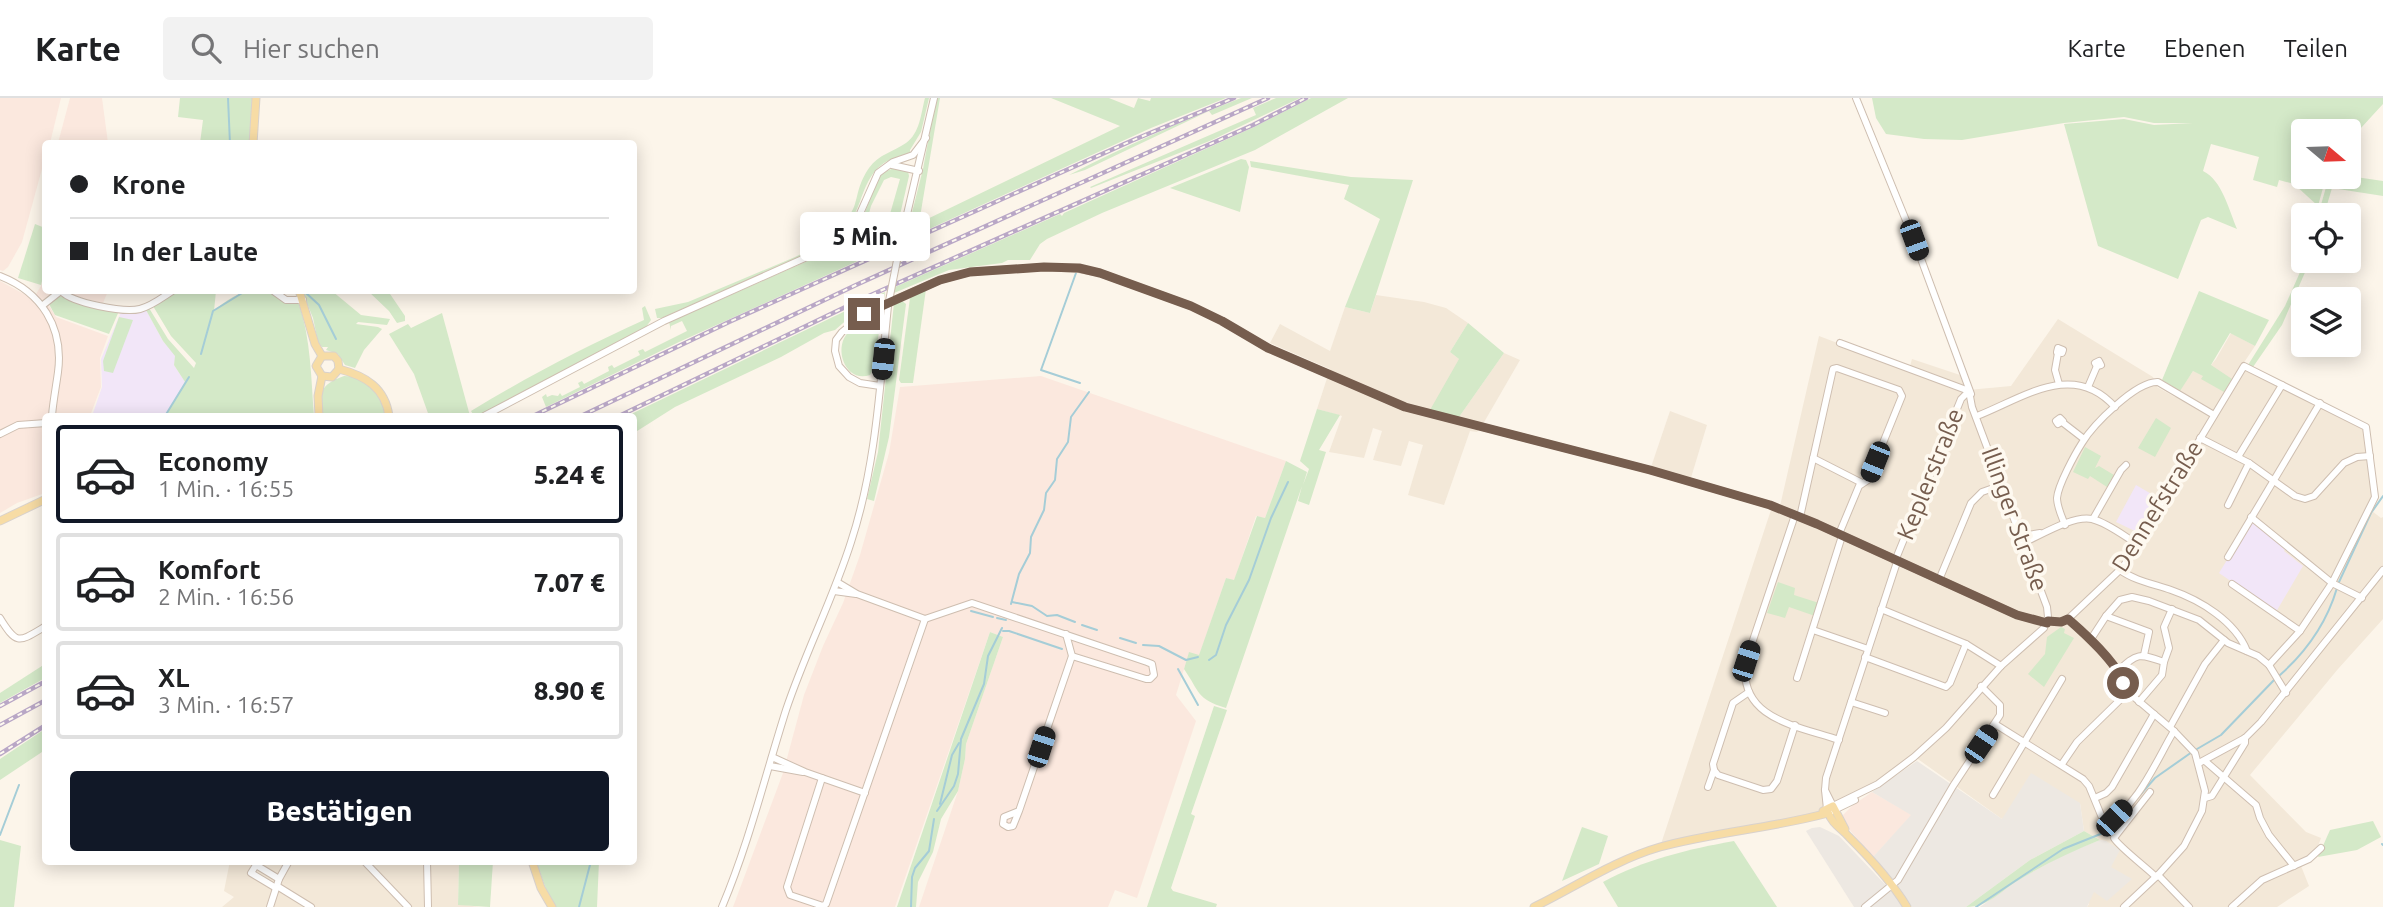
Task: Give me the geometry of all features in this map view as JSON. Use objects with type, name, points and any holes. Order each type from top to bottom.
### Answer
[{"type":"main road","points":[[253,140],[256,98]]},
{"type":"main road","points":[[301,294],[322,356]]},
{"type":"main road","points":[[322,356],[334,356],[339,369],[332,377],[322,376]]},
{"type":"main road","points":[[319,413],[318,397],[322,376],[316,366],[322,356]]},
{"type":"main road","points":[[339,369],[362,376],[373,384],[384,399],[388,413]]},
{"type":"main road","points":[[0,521],[42,501]]},
{"type":"main road","points":[[1534,907],[1610,867],[1661,847],[1701,837],[1789,822],[1831,810],[1908,907]]},
{"type":"main road","points":[[533,865],[538,881],[552,907]]},
{"type":"street","points":[[722,907],[741,858],[798,676],[851,543],[864,492],[874,434],[888,306],[934,98]]},
{"type":"street","name":"Illinger Straße","points":[[1856,98],[1914,240],[2048,610],[2047,622]]},
{"type":"street","points":[[490,413],[664,321],[828,249],[842,240],[854,226],[874,180],[883,169],[896,160],[905,159],[915,153],[926,138]]},
{"type":"street","points":[[905,159],[919,169]]},
{"type":"street","points":[[890,165],[919,169]]},
{"type":"street","points":[[880,386],[851,379],[841,369],[836,357],[836,340],[864,314],[940,280],[963,274],[1044,267],[1079,268],[1100,273],[1158,293],[1222,321],[1268,348],[1405,407],[1650,470],[1798,516],[2034,620],[2061,622],[2068,619],[2091,639],[2118,671],[2128,692],[2172,729],[2202,762],[2256,805],[2269,835],[2294,866]]},
{"type":"street","points":[[0,276],[28,291],[43,305],[54,327],[58,347],[58,372],[52,413]]},
{"type":"street","points":[[43,305],[58,294]]},
{"type":"street","points":[[64,294],[129,310],[150,305],[168,294]]},
{"type":"street","points":[[278,294],[286,300],[303,300]]},
{"type":"street","points":[[1840,343],[1969,391]]},
{"type":"street","points":[[2058,353],[2055,370],[2059,384]]},
{"type":"street","points":[[2088,387],[2097,366]]},
{"type":"street","name":"Dennefstraße","points":[[2068,619],[2120,570],[2244,366],[2282,385]]},
{"type":"street","points":[[1797,678],[1841,535],[1862,483],[1868,480],[1902,396],[1899,390],[1837,368],[1833,369],[1798,516],[1746,661],[1745,676],[1749,692],[1765,713],[1839,740]]},
{"type":"street","points":[[2065,525],[2057,497],[2084,439],[2135,391],[2154,382],[2162,384],[2214,415]]},
{"type":"street","points":[[1977,416],[2007,402],[2059,384],[2076,383],[2088,387],[2101,394],[2115,407]]},
{"type":"street","points":[[2238,457],[2282,385],[2366,427],[2375,497],[2336,585],[2269,666]]},
{"type":"street","name":"Keplerstraße","points":[[1831,810],[1825,790],[1896,561],[1961,399],[1969,391]]},
{"type":"street","points":[[2228,556],[2320,403]]},
{"type":"street","points":[[2062,422],[2084,439]]},
{"type":"street","points":[[0,434],[18,425],[42,423]]},
{"type":"street","points":[[2200,438],[2249,463],[2295,496],[2310,498],[2344,463],[2357,457],[2370,456]]},
{"type":"street","points":[[1813,458],[1862,483]]},
{"type":"street","points":[[2228,505],[2249,463]]},
{"type":"street","points":[[2093,519],[2121,470],[2126,466]]},
{"type":"street","points":[[1939,580],[1971,503],[1982,492],[2002,485]]},
{"type":"street","points":[[2251,517],[2336,585],[2362,598]]},
{"type":"street","points":[[2022,540],[2082,519],[2093,519],[2137,544]]},
{"type":"street","points":[[2120,570],[2132,577],[2199,601],[2236,631],[2247,651]]},
{"type":"street","points":[[2202,762],[2245,738],[2262,722],[2383,570]]},
{"type":"street","points":[[837,582],[857,594],[925,619],[972,603],[1147,662],[1152,664],[1154,675],[1146,679],[1072,656]]},
{"type":"street","points":[[2232,584],[2300,631]]},
{"type":"street","points":[[834,591],[857,594]]},
{"type":"street","points":[[2091,639],[2120,600],[2132,597],[2199,620],[2224,640],[2263,659],[2286,692]]},
{"type":"street","points":[[1881,609],[1966,644],[2001,666]]},
{"type":"street","points":[[2139,702],[2161,679],[2169,648],[2164,627],[2172,609]]},
{"type":"street","points":[[2106,616],[2149,632],[2144,655]]},
{"type":"street","points":[[0,618],[11,636],[18,640],[24,640],[42,629]]},
{"type":"street","points":[[822,778],[788,880],[788,891],[797,898],[823,906],[826,904],[925,619]]},
{"type":"street","points":[[1831,810],[1867,790],[1914,757],[1945,728],[2001,666],[2040,633],[2047,622]]},
{"type":"street","points":[[1813,630],[1868,649]]},
{"type":"street","points":[[1019,811],[1072,656],[1066,634]]},
{"type":"street","points":[[1995,724],[2083,779],[2107,822],[2125,807],[2148,778],[2205,664],[2224,640]]},
{"type":"street","points":[[1866,657],[1943,687],[1950,683],[1966,644]]},
{"type":"street","points":[[2118,671],[2133,657],[2144,655],[2164,662]]},
{"type":"street","points":[[1993,795],[2062,679]]},
{"type":"street","points":[[1864,907],[1898,880],[1953,786],[1995,724],[2002,708],[1981,686]]},
{"type":"street","points":[[1708,788],[1730,709],[1737,699],[1749,692]]},
{"type":"street","points":[[2062,764],[2077,741],[2128,692]]},
{"type":"street","points":[[1851,702],[1885,713]]},
{"type":"street","points":[[2095,798],[2112,787],[2154,714]]},
{"type":"street","points":[[1714,771],[1721,776],[1763,790],[1771,789],[1777,781],[1795,725]]},
{"type":"street","points":[[2205,798],[2212,796],[2245,743],[2245,738]]},
{"type":"street","points":[[772,757],[865,793]]},
{"type":"street","points":[[2125,907],[2157,876],[2192,833],[2204,807],[2202,762]]},
{"type":"street","points":[[769,766],[805,772]]},
{"type":"street","points":[[2150,792],[2114,838],[2189,907]]},
{"type":"street","points":[[2232,907],[2262,880],[2309,859],[2321,848]]},
{"type":"street","points":[[270,907],[287,865]]},
{"type":"street","points":[[369,865],[408,907]]},
{"type":"street","points":[[427,865],[428,907]]},
{"type":"street","points":[[277,885],[311,906],[320,907]]},
{"type":"shaded area","points":[[0,98],[61,98],[51,140],[42,140],[42,169],[22,242],[8,267],[0,270]]},
{"type":"shaded area","points":[[70,98],[102,98],[108,140],[59,140]]},
{"type":"shaded area","points":[[0,281],[33,299],[42,282],[42,294],[67,294],[48,304],[56,317],[108,336],[100,358],[101,387],[91,413],[42,413],[42,494],[17,503],[0,513]]},
{"type":"shaded area","points":[[67,294],[107,294],[103,303]]},
{"type":"shaded area","points":[[1376,295],[1446,308],[1468,323],[1450,352],[1459,359],[1459,417],[1504,353],[1520,360],[1483,424],[1477,432],[1470,431],[1444,505],[1408,495],[1423,445],[1409,441],[1401,466],[1373,460],[1382,431],[1373,428],[1364,458],[1329,452],[1342,416],[1317,409],[1330,369],[1270,343],[1280,324],[1330,351],[1345,307],[1370,313]]},
{"type":"shaded area","points":[[146,310],[163,341],[176,356],[174,365],[185,382],[167,413],[93,413],[102,387],[101,359],[121,312]]},
{"type":"shaded area","points":[[2058,319],[2153,377],[2157,387],[2175,397],[2193,371],[2203,375],[2231,333],[2255,346],[2241,367],[2361,426],[2364,430],[2372,501],[2368,508],[2383,517],[2383,619],[2250,775],[2306,832],[2321,838],[2318,846],[2301,866],[2309,886],[2277,907],[2087,907],[2087,902],[2119,851],[2106,841],[2084,831],[2080,803],[2002,819],[1915,757],[1827,811],[1661,844],[1773,504],[1780,506],[1819,336],[1909,370],[1912,359],[1960,375],[1968,390],[2011,386]]},
{"type":"shaded area","points":[[1041,376],[1286,461],[1265,518],[1256,516],[1234,581],[1226,578],[1199,656],[1189,653],[1176,695],[1196,721],[1137,898],[1115,890],[1108,907],[919,907],[958,791],[966,744],[1003,637],[990,632],[895,907],[733,907],[783,773],[804,695],[860,555],[889,453],[900,387]]},
{"type":"shaded area","points":[[1670,411],[1707,425],[1690,481],[1650,470]]},
{"type":"shaded area","points":[[2136,485],[2160,499],[2139,533],[2116,522]]},
{"type":"shaded area","points":[[2251,521],[2286,547],[2284,551],[2303,566],[2276,612],[2219,573]]},
{"type":"shaded area","points":[[1917,761],[2002,819],[2031,773],[2080,803],[2084,831],[2030,860],[1966,907],[1912,907],[1900,888],[1873,857],[1911,815],[1872,792]]},
{"type":"shaded area","points":[[1872,792],[1912,815],[1873,857],[1842,821],[1843,815],[1852,806]]},
{"type":"shaded area","points":[[1820,827],[1839,836],[1903,907],[1854,907],[1806,831]]},
{"type":"shaded area","points":[[2100,840],[2120,850],[2111,867],[2132,879],[2107,901],[2094,892],[2087,907],[1980,907],[2016,881],[2067,853]]},
{"type":"shaded area","points":[[229,865],[459,865],[458,904],[479,907],[222,907],[234,897],[224,891]]},
{"type":"green space","points":[[180,98],[252,98],[250,140],[200,140],[203,120],[178,117]]},
{"type":"green space","points":[[925,98],[929,98],[921,132],[910,154],[887,161],[875,171],[849,225],[828,242],[825,234],[847,219],[852,212],[859,188],[873,163],[911,139]]},
{"type":"green space","points":[[936,98],[940,98],[919,223],[1120,126],[1051,98],[1109,98],[1134,108],[1138,98],[1150,101],[1151,98],[1226,98],[1151,128],[905,240],[923,169]]},
{"type":"green space","points":[[1241,98],[1252,98],[1212,115],[1209,111]]},
{"type":"green space","points":[[1276,98],[1300,98],[1212,140],[1090,187],[1256,115],[1253,108]]},
{"type":"green space","points":[[1311,98],[1348,98],[1255,150],[1102,213],[1047,239],[1040,244],[1030,260],[1008,260],[949,270],[894,293],[895,287],[1060,214],[1062,216]]},
{"type":"green space","points":[[1872,98],[2383,98],[2383,104],[2361,128],[2361,119],[2291,119],[2291,183],[2279,180],[2277,187],[2253,180],[2259,157],[2211,144],[2203,171],[2210,175],[2220,188],[2237,229],[2208,217],[2201,220],[2178,279],[2098,246],[2064,124],[2124,119],[2154,125],[2193,123],[2154,123],[2124,117],[2064,123],[1962,140],[1886,134],[1876,118]]},
{"type":"green space","points":[[1208,112],[1085,170],[1069,175]]},
{"type":"green space","points":[[1241,159],[1246,160],[1249,167],[1240,212],[1170,188]]},
{"type":"green space","points":[[1250,161],[1351,177],[1413,180],[1370,313],[1345,307],[1380,219],[1344,199],[1349,185],[1251,167]]},
{"type":"green space","points":[[896,167],[908,171],[909,176],[893,245],[679,342],[546,407],[542,397],[546,394],[547,397],[558,396],[560,393],[562,396],[580,387],[578,383],[582,381],[584,384],[609,371],[608,367],[612,365],[614,368],[640,355],[638,351],[643,349],[645,352],[687,331],[682,321],[671,326],[671,330],[669,322],[821,255],[838,246],[857,226],[863,231],[865,227],[865,230],[884,235],[900,179],[891,177],[884,180],[867,221],[863,217],[880,174]]},
{"type":"green space","points":[[2361,178],[2383,181],[2383,196],[2338,189],[2361,189]]},
{"type":"green space","points":[[2299,189],[2323,189],[2319,203],[2315,203]]},
{"type":"green space","points":[[2326,189],[2332,189],[2328,203],[2321,203]]},
{"type":"green space","points":[[35,224],[42,227],[41,285],[18,278]]},
{"type":"green space","points":[[815,239],[821,242],[821,247],[657,318],[655,309],[688,302],[795,257],[803,253]]},
{"type":"green space","points":[[2300,273],[2305,273],[2299,287],[2293,287]]},
{"type":"green space","points":[[926,289],[913,383],[901,383],[899,380],[910,298]]},
{"type":"green space","points":[[2199,291],[2269,320],[2255,346],[2230,333],[2211,365],[2232,379],[2224,392],[2201,379],[2203,376],[2193,371],[2180,391],[2162,380]]},
{"type":"green space","points":[[885,292],[884,298],[857,311],[835,330],[675,407],[637,431],[637,413],[633,413]]},
{"type":"green space","points":[[2291,292],[2291,304],[2282,325],[2253,367],[2248,365]]},
{"type":"green space","points":[[172,294],[216,294],[214,311],[241,294],[274,294],[287,302],[299,304],[308,345],[314,413],[167,413],[185,382],[174,365],[175,356],[163,341],[146,310],[149,308],[168,339],[194,368],[196,363],[171,336],[153,306]]},
{"type":"green space","points":[[303,294],[336,294],[361,315],[390,319],[387,325],[356,324],[382,329],[364,350],[355,368],[345,365],[338,354],[326,350],[328,347],[322,347],[318,342],[313,318]]},
{"type":"green space","points":[[371,294],[390,294],[405,316],[405,321],[397,323]]},
{"type":"green space","points":[[59,296],[119,311],[109,334],[55,315],[49,304]]},
{"type":"green space","points":[[901,300],[906,304],[889,437],[874,501],[867,499],[878,452],[894,303]]},
{"type":"green space","points":[[645,306],[651,320],[646,327],[485,413],[472,413],[471,411],[513,386],[644,320],[642,308]]},
{"type":"green space","points":[[883,308],[873,369],[870,375],[855,375],[842,357],[843,342],[854,326]]},
{"type":"green space","points":[[442,313],[469,413],[428,413],[414,374],[389,334],[408,324],[411,328]]},
{"type":"green space","points":[[119,317],[133,320],[113,373],[104,371],[103,361]]},
{"type":"green space","points":[[1468,323],[1504,353],[1459,417],[1430,410],[1459,359],[1450,352]]},
{"type":"green space","points":[[344,376],[367,383],[377,394],[385,413],[323,413],[323,390]]},
{"type":"green space","points":[[1317,409],[1340,415],[1319,450],[1326,452],[1309,505],[1298,501],[1302,486],[1226,708],[1204,698],[1196,689],[1184,669],[1189,652],[1199,655],[1226,578],[1234,580],[1257,516],[1265,518],[1286,461],[1307,472],[1303,485],[1309,469],[1300,461]]},
{"type":"green space","points":[[2156,418],[2171,428],[2155,457],[2138,448]]},
{"type":"green space","points":[[2085,447],[2101,456],[2095,468],[2099,466],[2114,475],[2107,487],[2090,476],[2088,479],[2073,472]]},
{"type":"green space","points":[[1778,582],[1795,588],[1794,595],[1819,603],[1815,616],[1789,607],[1785,618],[1767,613]]},
{"type":"green space","points":[[2061,627],[2065,629],[2064,633],[2074,638],[2044,687],[2028,674],[2045,654],[2047,637]]},
{"type":"green space","points":[[990,632],[1003,637],[966,744],[958,791],[941,819],[933,852],[918,882],[916,907],[897,907]]},
{"type":"green space","points":[[42,666],[42,680],[0,703],[0,693]]},
{"type":"green space","points":[[1214,706],[1227,710],[1191,814],[1195,816],[1171,888],[1173,891],[1217,904],[1216,907],[1147,907]]},
{"type":"green space","points":[[42,731],[42,752],[0,780],[0,759]]},
{"type":"green space","points":[[2373,821],[2381,837],[2357,850],[2318,857],[2330,830]]},
{"type":"green space","points":[[1582,827],[1608,836],[1599,864],[1562,881]]},
{"type":"green space","points":[[2084,831],[2100,840],[2039,869],[1988,901],[1966,907],[2030,860]]},
{"type":"green space","points":[[0,840],[21,846],[14,907],[0,907]]},
{"type":"green space","points":[[1734,841],[1777,907],[1618,907],[1603,882],[1634,867],[1667,856]]},
{"type":"green space","points":[[459,865],[493,865],[490,907],[458,905]]},
{"type":"green space","points":[[537,865],[599,865],[597,907],[556,907]]},
{"type":"waterway","points":[[228,98],[230,140]]},
{"type":"waterway","points":[[1076,273],[1041,370],[1080,383]]},
{"type":"waterway","points":[[201,354],[213,311],[241,294]]},
{"type":"waterway","points":[[307,294],[319,305],[336,339]]},
{"type":"waterway","points":[[167,413],[189,377]]},
{"type":"waterway","points":[[1011,604],[1019,574],[1030,553],[1031,537],[1044,510],[1046,493],[1055,480],[1057,459],[1068,442],[1071,417],[1089,392]]},
{"type":"waterway","points":[[1209,660],[1216,655],[1226,625],[1249,580],[1271,518],[1288,482]]},
{"type":"waterway","points":[[2339,582],[2371,513],[2383,496]]},
{"type":"waterway","points":[[2280,675],[2315,635],[2328,613],[2337,588]]},
{"type":"waterway","points":[[1012,602],[1032,606],[1047,616],[1057,615],[1075,622]]},
{"type":"waterway","points":[[971,611],[993,617]]},
{"type":"waterway","points":[[997,618],[1006,620]]},
{"type":"waterway","points":[[1082,625],[1097,630]]},
{"type":"waterway","points":[[937,811],[954,786],[958,774],[961,739],[984,684],[988,656],[1002,628]]},
{"type":"waterway","points":[[1003,631],[1062,649]]},
{"type":"waterway","points":[[1120,638],[1136,643]]},
{"type":"waterway","points":[[1143,645],[1159,646],[1186,660],[1198,657]]},
{"type":"waterway","points":[[1178,669],[1198,705]]},
{"type":"waterway","points":[[2197,749],[2221,735],[2275,679]]},
{"type":"waterway","points":[[940,804],[952,755],[959,743]]},
{"type":"waterway","points":[[2140,795],[2155,778],[2192,752]]},
{"type":"waterway","points":[[0,835],[19,785]]},
{"type":"waterway","points":[[1976,907],[2063,849],[2103,833],[2125,812]]},
{"type":"waterway","points":[[911,907],[912,877],[915,868],[929,851],[934,819]]},
{"type":"waterway","points":[[579,907],[590,865]]},
{"type":"railway","points":[[539,413],[729,322],[1131,141],[1234,98]]},
{"type":"railway","points":[[587,413],[856,285],[1268,98]]},
{"type":"railway","points":[[625,413],[862,299],[1253,125],[1306,98]]},
{"type":"railway","points":[[0,706],[42,683]]},
{"type":"railway","points":[[0,725],[42,702]]},
{"type":"railway","points":[[0,754],[42,728]]},
{"type":"route","points":[[864,314],[940,280],[970,272],[1044,267],[1079,268],[1100,273],[1191,306],[1268,348],[1405,407],[1650,470],[1770,505],[2017,615],[2047,623],[2068,619],[2091,639],[2118,671],[2123,683]]}]
